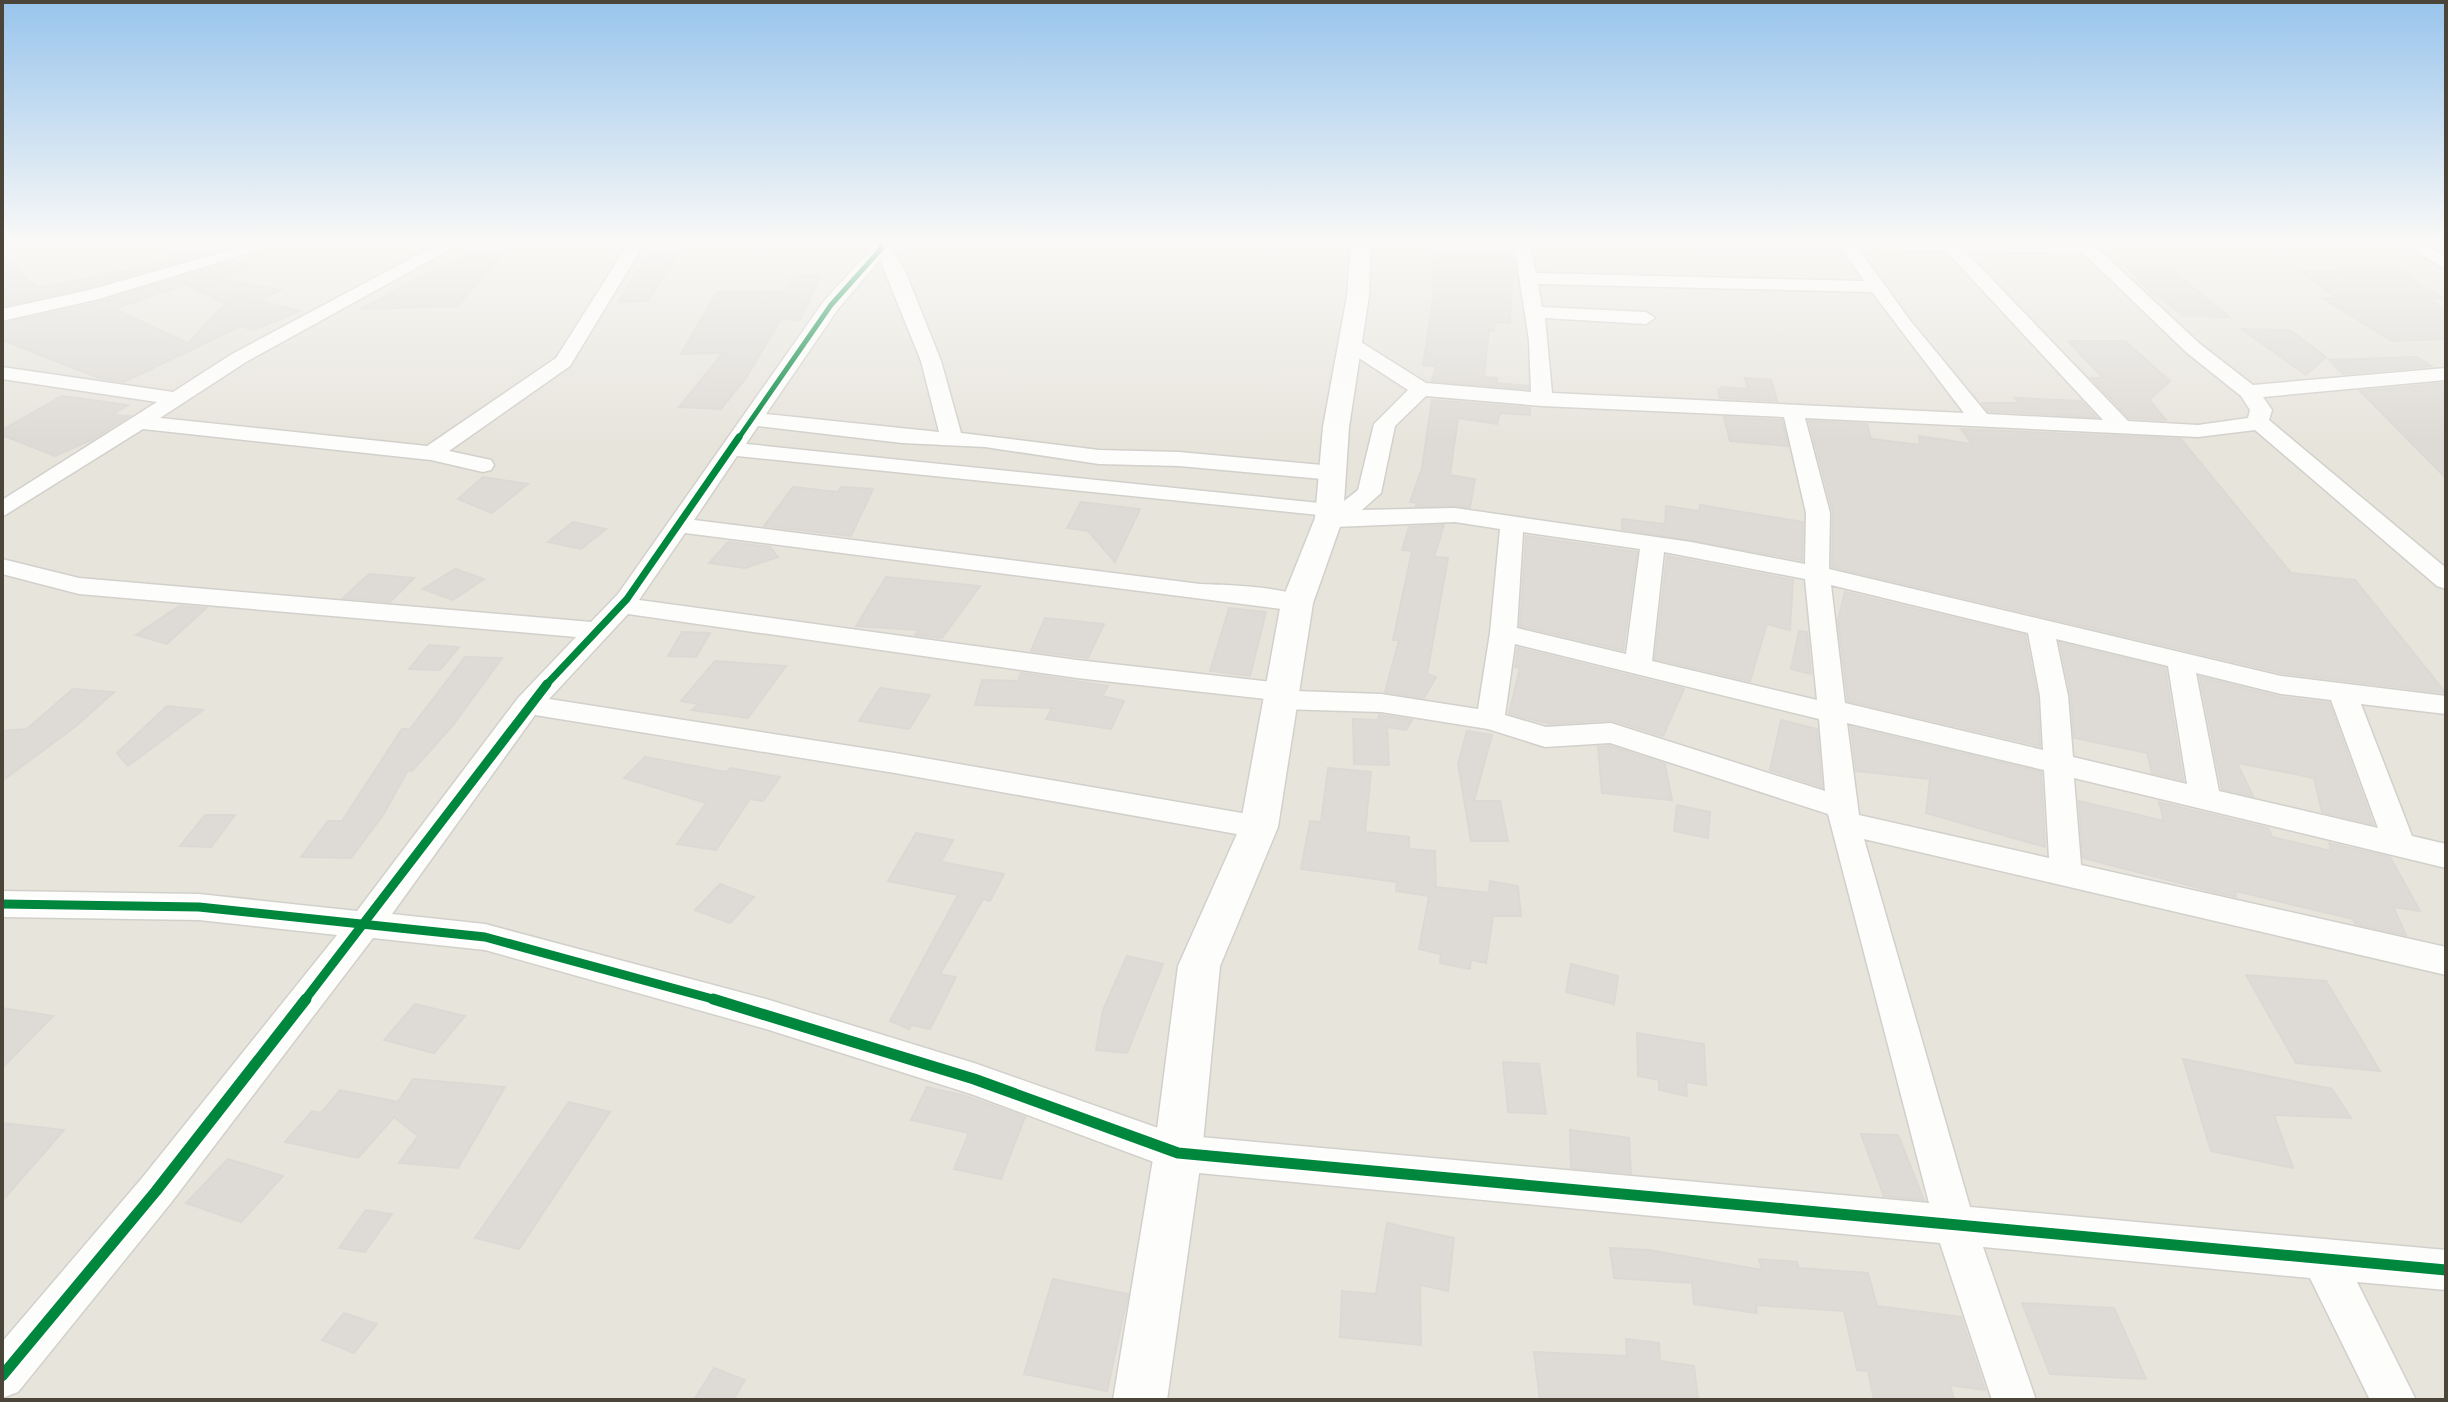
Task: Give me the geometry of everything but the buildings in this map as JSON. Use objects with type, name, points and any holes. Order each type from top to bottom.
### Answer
[{"type":"street","points":[[2,315],[27,309]]},
{"type":"street","points":[[2,510],[239,358],[329,309]]},
{"type":"street","points":[[431,453],[563,362],[596,309]]},
{"type":"street","points":[[2,1376],[156,1191],[427,845],[528,705],[622,605],[828,309]]},
{"type":"street","points":[[911,309],[931,361],[951,437]]},
{"type":"street","points":[[1140,1400],[1178,1153],[1199,966],[1259,827],[1297,603],[1332,505],[1341,388],[1355,309]]},
{"type":"street","points":[[1894,309],[1981,421]]},
{"type":"street","points":[[2011,309],[2120,425]]},
{"type":"street","points":[[2152,309],[2249,392],[2261,410],[2258,422]]},
{"type":"street","points":[[1542,400],[1535,312],[1646,318]]},
{"type":"street","points":[[1349,343],[1421,389],[1542,400],[2198,431],[2241,428],[2258,422]]},
{"type":"street","points":[[2,373],[174,398]]},
{"type":"street","points":[[2249,392],[2446,374]]},
{"type":"street","points":[[753,419],[889,436],[951,437],[1099,457],[1179,459],[1332,505],[1369,493],[1385,424],[1421,389]]},
{"type":"street","points":[[1793,412],[1818,513],[1817,574],[1843,816],[1955,1225],[2014,1400]]},
{"type":"street","points":[[137,422],[431,453],[483,465]]},
{"type":"street","points":[[2258,422],[2446,581]]},
{"type":"street","points":[[732,449],[1455,515],[1653,544],[1817,574],[2281,685],[2446,705]]},
{"type":"street","points":[[1490,720],[1503,633],[1512,523]]},
{"type":"street","points":[[679,525],[798,543],[914,553],[1200,592],[1239,593],[1297,603]]},
{"type":"street","points":[[1638,664],[1653,544]]},
{"type":"street","points":[[2,566],[79,586],[597,631]]},
{"type":"street","points":[[622,605],[1280,696],[1381,703],[1490,720],[1545,737],[1611,733],[1843,816],[2066,874],[2446,961]]},
{"type":"street","points":[[2040,628],[2054,696],[2066,874]]},
{"type":"street","points":[[1503,633],[1569,652],[1638,664],[2446,856]]},
{"type":"street","points":[[2180,659],[2205,799]]},
{"type":"street","points":[[2342,691],[2400,846]]},
{"type":"street","points":[[528,705],[895,763],[1259,827]]},
{"type":"street","points":[[2,904],[199,907],[485,937],[751,1010],[974,1079],[1178,1153],[2446,1270]]},
{"type":"street","points":[[2322,1258],[2394,1400]]},
{"type":"shaded area","points":[[2,309],[2446,309],[2446,1400],[2,1400]]},
{"type":"cycle path","points":[[2,1376],[156,1191],[427,845],[528,705],[627,599],[828,309]]},
{"type":"cycle path","points":[[2,904],[199,907],[485,937],[766,1014],[974,1079],[1178,1153],[2446,1270]]}]
